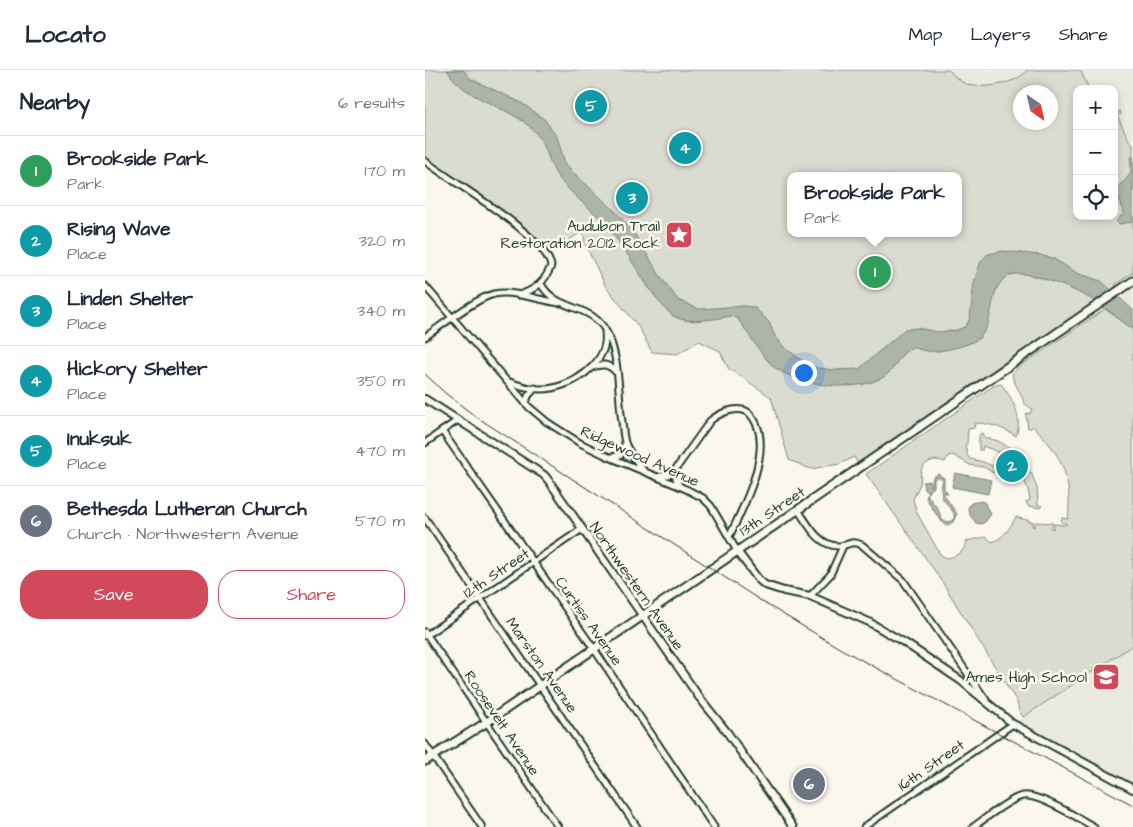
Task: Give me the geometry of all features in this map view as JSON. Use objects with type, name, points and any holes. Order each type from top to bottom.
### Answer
[{"type":"main road","name":"13th Street","points":[[425,761],[487,722],[1133,281]]},
{"type":"street","points":[[425,161],[501,213],[547,254],[551,266],[541,284],[519,295]]},
{"type":"street","points":[[425,171],[431,166]]},
{"type":"street","points":[[541,284],[546,292],[564,304]]},
{"type":"street","name":"Ridgewood Avenue","points":[[425,286],[526,404],[563,433],[607,456],[644,470],[703,498],[737,551],[758,579],[765,585],[811,596],[869,622],[905,643],[960,680],[1013,724],[1133,789]]},
{"type":"street","points":[[425,337],[484,298],[494,294],[519,295],[564,304],[587,312],[597,319],[604,329],[612,347],[616,372],[625,444],[621,455],[618,457],[607,456]]},
{"type":"street","points":[[507,381],[540,390],[561,385],[581,376],[601,356],[605,337],[604,329]]},
{"type":"street","points":[[591,367],[601,364],[607,365],[616,372]]},
{"type":"street","points":[[526,404],[527,396],[535,388]]},
{"type":"street","name":"Northwestern Avenue","points":[[425,399],[544,475],[644,615],[699,697],[727,732],[793,827]]},
{"type":"street","points":[[658,477],[668,475],[675,470],[705,426],[717,415],[734,410],[746,412],[753,419],[758,430],[758,462],[755,476],[729,537]]},
{"type":"street","points":[[425,443],[458,420]]},
{"type":"street","name":"Curtiss Avenue","points":[[441,431],[594,649],[715,827]]},
{"type":"street","points":[[625,444],[644,470]]},
{"type":"street","points":[[675,470],[679,486]]},
{"type":"street","points":[[798,510],[825,544],[843,546],[851,542],[862,545],[903,580],[990,706]]},
{"type":"street","name":"Marston Avenue","points":[[425,518],[637,827]]},
{"type":"street","name":"12th Street","points":[[426,635],[582,529]]},
{"type":"street","points":[[811,596],[830,575],[843,546]]},
{"type":"street","name":"Roosevelt Avenue","points":[[426,635],[559,827]]},
{"type":"street","name":"16th Street","points":[[867,826],[1013,724]]},
{"type":"street","points":[[425,744],[482,827]]},
{"type":"street","points":[[973,827],[1016,798],[1028,795],[1040,799],[1095,827]]},
{"type":"shaded area","points":[[425,70],[949,70],[964,83],[988,86],[1016,79],[1027,70],[1080,70],[1087,85],[1073,85],[1073,220],[1118,220],[1118,118],[1131,144],[1133,143],[1133,272],[1115,285],[1116,289],[859,465],[854,457],[840,464],[811,469],[789,460],[771,397],[728,368],[720,351],[699,341],[677,354],[652,352],[638,326],[606,287],[585,244],[583,231],[551,252],[508,216],[425,157]],"holes":[[[601,219],[636,254],[670,302],[694,315],[745,313],[791,375],[773,365],[737,318],[731,316],[689,321],[673,316],[651,291],[629,255]]]},
{"type":"shaded area","points":[[447,70],[463,70],[471,79],[522,103],[545,120],[557,137],[565,163],[616,212],[634,233],[659,274],[678,300],[699,309],[754,307],[769,322],[774,334],[783,346],[804,362],[818,368],[835,370],[859,369],[905,329],[918,328],[937,332],[957,330],[966,326],[970,318],[974,282],[981,261],[988,254],[1003,251],[1040,255],[1054,259],[1077,273],[1101,281],[1133,310],[1133,329],[1098,303],[1076,291],[1032,275],[1014,274],[1005,278],[999,285],[985,331],[973,342],[936,351],[927,351],[913,347],[903,354],[885,376],[874,382],[860,385],[829,385],[798,379],[785,374],[769,362],[737,318],[731,316],[687,320],[675,317],[668,311],[651,291],[608,226],[571,192],[558,177],[538,136],[517,117],[466,90]]},
{"type":"shaded area","points":[[944,70],[1133,70],[1133,310],[1119,299],[1119,291]]},
{"type":"shaded area","points":[[1131,157],[1133,157],[1133,222],[1119,224],[1116,221],[1124,213],[1118,196],[1118,186],[1129,176]]},
{"type":"shaded area","points":[[1105,309],[1133,329],[1133,645],[1023,717],[1017,702],[939,577],[866,474],[993,386],[1001,384],[1016,408],[1018,429],[1016,436],[996,426],[975,423],[974,428],[968,429],[967,444],[965,445],[970,459],[995,467],[995,470],[993,473],[984,467],[970,465],[953,455],[948,456],[945,462],[934,460],[928,462],[921,470],[920,484],[913,499],[917,513],[940,554],[946,558],[959,553],[967,541],[986,537],[992,542],[1000,538],[1016,517],[1034,522],[1032,526],[1034,527],[1036,522],[1053,523],[1051,528],[1053,529],[1054,524],[1066,525],[1066,523],[1061,522],[1062,518],[1068,519],[1069,491],[1067,479],[1051,446],[1033,426],[1028,428],[1026,414],[1030,414],[1032,409],[1024,403],[1012,374],[1020,366]]},
{"type":"shaded area","points":[[981,433],[983,437],[998,441],[1010,448],[1001,457],[1003,454],[983,446],[982,450],[979,450],[979,436]]},
{"type":"shaded area","points":[[1031,472],[1037,488],[1038,505],[1042,506],[1040,508],[1028,506],[1026,502],[1030,500],[1023,476]]},
{"type":"shaded area","points":[[955,473],[991,480],[988,494],[952,487]]},
{"type":"shaded area","points":[[938,474],[944,478],[944,489],[948,494],[944,492],[944,495],[957,514],[953,522],[947,525],[940,520],[926,498],[928,490],[924,490],[923,482],[930,481],[931,488],[933,477]],"holes":[[[937,477],[943,479],[942,498],[954,513],[954,519],[949,522],[942,520],[938,509],[928,496],[928,492],[934,487],[934,479]]]},
{"type":"shaded area","points":[[982,501],[991,514],[981,524],[976,523],[968,508],[971,503]]},
{"type":"shaded area","name":"Ames High School","points":[[1133,638],[1133,789],[1013,724]]},
{"type":"railway","points":[[425,374],[445,393],[475,416],[766,604],[841,649],[1133,805]]},
{"type":"place","name":"Inuksuk","points":[[591,106]]},
{"type":"place","name":"Hickory Shelter","points":[[685,148]]},
{"type":"place","name":"Linden Shelter","points":[[632,198]]},
{"type":"place","name":"Audubon Trail Restoration 2012 Rock","points":[[679,235]]},
{"type":"place","name":"Brookside Park","points":[[875,272]]},
{"type":"place","name":"Rising Wave","points":[[1012,466]]},
{"type":"place","name":"Ames High School","points":[[1106,677]]},
{"type":"place","name":"Bethesda Lutheran Church","points":[[809,784]]}]
